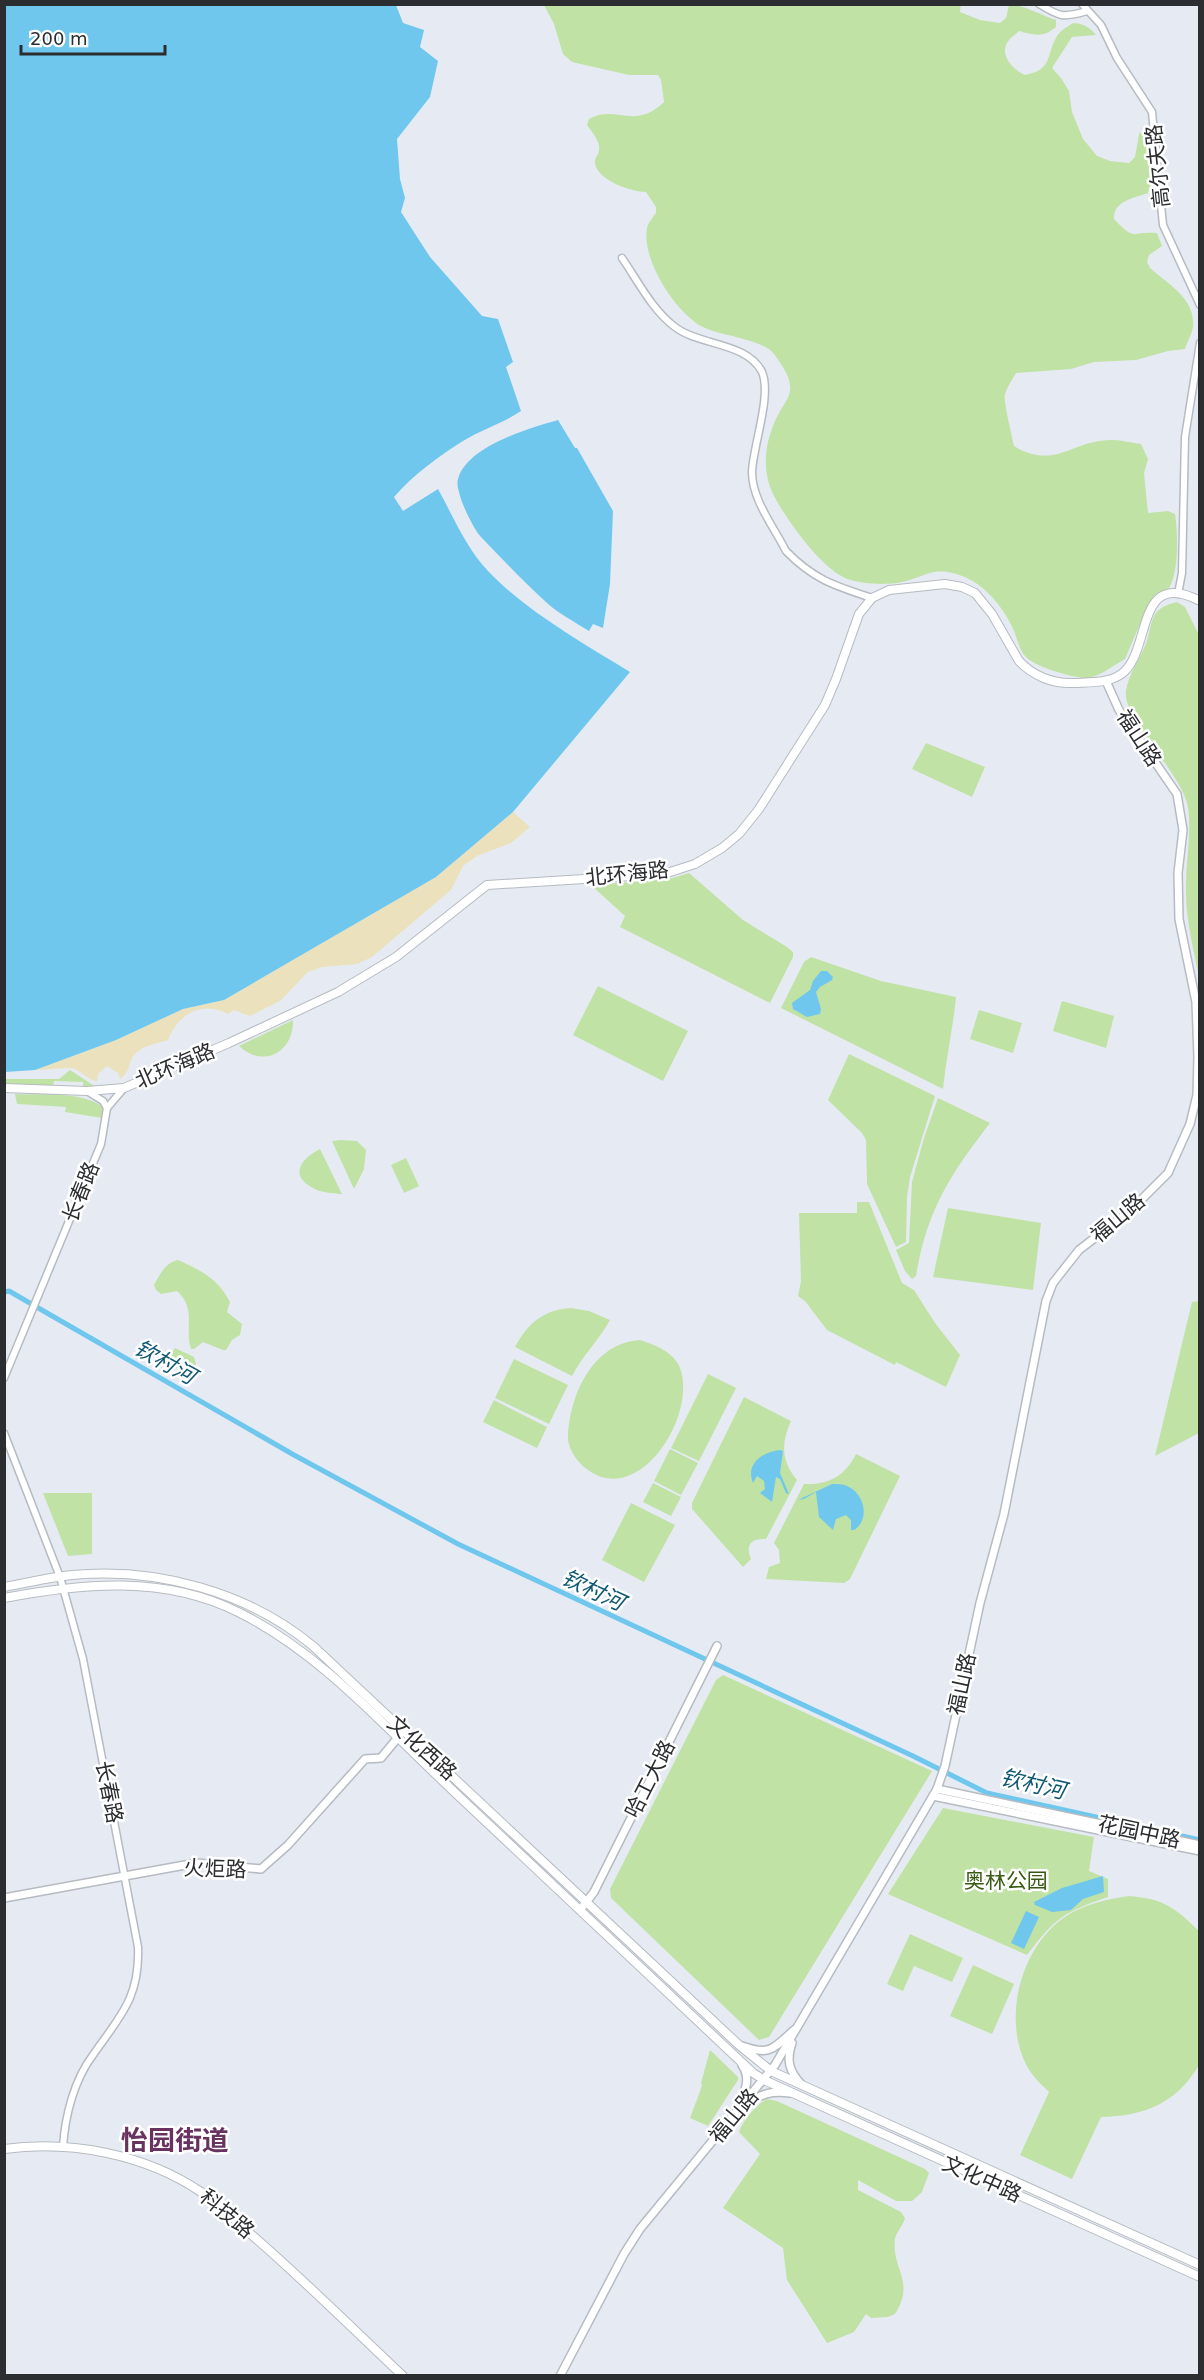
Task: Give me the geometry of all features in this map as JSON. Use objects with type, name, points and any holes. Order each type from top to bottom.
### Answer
[{"type":"main road","points":[[872,598],[889,590],[912,587],[945,584],[962,587],[975,593],[985,603],[1019,662],[1038,676],[1068,683],[1106,681],[1124,672],[1133,659],[1147,614],[1162,597],[1178,594],[1200,601]]},
{"type":"main road","name":"北环海路","points":[[4,1088],[87,1091],[124,1088],[229,1043],[338,992],[396,957],[487,885],[664,874],[695,864],[722,848],[739,834],[759,809],[798,750],[832,688],[858,614],[872,598]]},
{"type":"main road","name":"福山路","points":[[560,2376],[624,2254],[640,2229],[771,2071],[935,1792],[945,1766],[980,1603],[1004,1514],[1046,1301],[1053,1282],[1079,1250],[1131,1210],[1168,1173],[1190,1124],[1197,1095],[1196,1002],[1179,920],[1178,873],[1183,830],[1177,794],[1119,710],[1106,681]]},
{"type":"main road","name":"文化西路","points":[[4,1587],[60,1577],[95,1574],[136,1576],[211,1590],[242,1601],[308,1642],[739,2045],[771,2071]]},
{"type":"main road","name":"文化西路","points":[[4,1598],[62,1587],[132,1585],[176,1592],[238,1612],[302,1651],[398,1738],[733,2054],[764,2080]]},
{"type":"main road","name":"哈工大路","points":[[580,1910],[588,1902],[717,1646]]},
{"type":"main road","name":"火炬路","points":[[4,1898],[196,1863],[261,1869],[288,1845],[365,1759],[381,1758],[404,1731]]},
{"type":"main road","points":[[935,1792],[1200,1851]]},
{"type":"main road","name":"花园中路","points":[[935,1792],[1200,1845]]},
{"type":"main road","points":[[739,2045],[759,2052],[772,2050],[800,2024]]},
{"type":"main road","points":[[800,2024],[788,2054],[789,2065],[794,2076],[802,2085]]},
{"type":"main road","points":[[733,2054],[745,2067],[747,2078],[747,2085],[736,2112]]},
{"type":"main road","name":"文化中路","points":[[771,2071],[1200,2265]]},
{"type":"main road","name":"文化中路","points":[[764,2080],[1200,2277]]},
{"type":"main road","points":[[736,2112],[759,2095],[776,2091],[792,2094]]},
{"type":"main road","name":"科技路","points":[[4,2149],[63,2146],[99,2151],[134,2160],[175,2177],[202,2192],[273,2254],[403,2376]]},
{"type":"street","points":[[1039,4],[1059,16],[1070,16],[1087,11]]},
{"type":"street","name":"高尔夫路","points":[[1082,4],[1101,25],[1117,58],[1152,112],[1163,225],[1200,304]]},
{"type":"street","points":[[622,258],[661,315],[676,328],[698,339],[743,353],[756,362],[764,376],[765,392],[752,474],[756,495],[786,551],[809,573],[831,585],[872,598]]},
{"type":"street","points":[[1178,594],[1182,573],[1185,437],[1200,343]]},
{"type":"street","points":[[87,1091],[103,1101],[107,1108],[124,1088]]},
{"type":"street","name":"长春路","points":[[4,1378],[101,1144],[107,1108]]},
{"type":"street","name":"长春路","points":[[4,1433],[60,1577],[83,1659],[138,1947],[139,1963],[136,1979],[125,2012],[93,2055],[74,2093],[64,2128],[63,2146]]},
{"type":"green space","points":[[961,4],[960,12],[980,20],[1000,23],[1006,18],[1009,5],[1015,5],[1056,20],[1056,27],[1047,33],[1034,34],[1019,31],[1007,43],[1005,55],[1007,59],[1013,67],[1025,75],[1045,65],[1057,36],[1073,23],[1086,26],[1096,35],[1072,37],[1052,68],[1069,91],[1072,112],[1083,139],[1097,156],[1110,161],[1129,163],[1135,157],[1139,134],[1144,130],[1148,136],[1150,186],[1148,193],[1121,204],[1117,208],[1114,219],[1130,233],[1157,233],[1162,246],[1149,255],[1147,262],[1150,268],[1185,300],[1193,317],[1193,327],[1185,349],[1136,360],[1094,362],[1071,369],[1016,373],[1005,394],[1006,411],[1014,446],[1028,453],[1053,455],[1099,441],[1116,440],[1141,444],[1148,459],[1144,473],[1148,513],[1168,511],[1175,514],[1177,555],[1170,586],[1165,593],[1152,599],[1149,603],[1125,659],[1103,673],[1088,678],[1055,671],[1029,660],[1022,651],[1001,608],[989,594],[967,578],[937,572],[897,583],[862,583],[843,577],[813,552],[778,504],[767,474],[766,454],[770,434],[790,391],[785,371],[768,349],[751,341],[703,327],[682,310],[663,284],[649,255],[647,228],[656,213],[656,207],[646,192],[632,190],[608,180],[597,169],[595,163],[599,144],[587,125],[589,119],[608,114],[643,115],[653,110],[664,102],[661,80],[658,75],[629,75],[572,62],[563,54],[554,24],[544,5]]},
{"type":"green space","points":[[1177,602],[1185,607],[1199,635],[1199,978],[1186,904],[1188,807],[1175,778],[1133,716],[1127,703],[1126,691],[1129,678],[1147,641],[1154,616],[1168,604]]},
{"type":"green space","points":[[926,743],[985,767],[972,797],[912,769]]},
{"type":"green space","points":[[689,873],[743,920],[793,952],[793,957],[770,1003],[620,927],[625,916],[591,885],[669,879]]},
{"type":"green space","points":[[811,957],[881,981],[956,997],[943,1089],[781,1008],[804,962]]},
{"type":"green space","points":[[598,986],[688,1031],[663,1081],[573,1035]]},
{"type":"green space","points":[[1062,1001],[1114,1016],[1106,1048],[1053,1031]]},
{"type":"green space","points":[[979,1010],[1022,1023],[1013,1053],[970,1039]]},
{"type":"green space","points":[[293,1020],[288,1041],[275,1054],[258,1056],[248,1053],[239,1046]]},
{"type":"green space","points":[[849,1054],[935,1096],[910,1177],[906,1242],[896,1247],[867,1184],[866,1140],[862,1133],[828,1100]]},
{"type":"green space","points":[[70,1070],[96,1087],[83,1086],[83,1082],[54,1081],[53,1086],[5,1084],[4,1079],[59,1079]]},
{"type":"green space","points":[[15,1094],[60,1095],[93,1101],[102,1106],[102,1118],[65,1112],[66,1107],[17,1104]]},
{"type":"green space","points":[[938,1098],[990,1123],[942,1194],[927,1232],[916,1276],[912,1279],[905,1271],[896,1250],[909,1243],[912,1182]]},
{"type":"green space","points":[[332,1141],[357,1141],[366,1150],[364,1169],[354,1189]]},
{"type":"green space","points":[[320,1149],[342,1194],[316,1190],[301,1178],[299,1172],[303,1162]]},
{"type":"green space","points":[[406,1158],[419,1186],[404,1193],[391,1165]]},
{"type":"green space","points":[[857,1202],[869,1202],[902,1283],[914,1290],[935,1323],[960,1355],[946,1387],[896,1362],[895,1365],[827,1330],[805,1301],[798,1296],[801,1281],[799,1213],[857,1213]]},
{"type":"green space","points":[[948,1208],[1041,1223],[1033,1290],[933,1277]]},
{"type":"green space","points":[[178,1260],[202,1272],[220,1287],[230,1302],[227,1312],[242,1324],[240,1335],[232,1340],[226,1350],[203,1342],[191,1349],[188,1311],[183,1298],[177,1291],[161,1294],[156,1290],[154,1285],[163,1270]]},
{"type":"green space","points":[[1199,1301],[1199,1433],[1155,1456],[1192,1302]]},
{"type":"green space","points":[[561,1309],[589,1311],[610,1320],[572,1376],[515,1347],[525,1331],[537,1319]]},
{"type":"green space","points":[[640,1340],[663,1350],[677,1362],[683,1388],[680,1410],[672,1432],[659,1452],[642,1468],[624,1477],[604,1478],[584,1467],[571,1449],[568,1436],[573,1404],[587,1373],[597,1361],[609,1350],[623,1343]]},
{"type":"green space","points":[[175,1348],[194,1357],[196,1364],[194,1370],[169,1367],[166,1361]]},
{"type":"green space","points":[[514,1359],[568,1385],[549,1424],[495,1398]]},
{"type":"green space","points":[[708,1374],[736,1388],[699,1461],[671,1448]]},
{"type":"green space","points":[[744,1397],[791,1421],[785,1437],[784,1452],[788,1466],[797,1480],[766,1539],[753,1541],[749,1546],[751,1559],[743,1567],[692,1509],[692,1503]]},
{"type":"green space","points":[[494,1400],[547,1427],[537,1448],[483,1422]]},
{"type":"green space","points":[[670,1449],[698,1463],[681,1495],[654,1481]]},
{"type":"green space","points":[[856,1454],[900,1476],[850,1579],[844,1583],[766,1579],[769,1567],[780,1563],[779,1550],[774,1543],[804,1484],[821,1483],[835,1478],[847,1468]]},
{"type":"green space","points":[[653,1483],[681,1497],[671,1516],[643,1502]]},
{"type":"green space","points":[[43,1493],[92,1493],[92,1554],[68,1556]]},
{"type":"green space","points":[[631,1503],[675,1525],[644,1582],[602,1560]]},
{"type":"green space","points":[[723,1675],[932,1771],[769,2037],[759,2040],[611,1898],[610,1889],[716,1680]]},
{"type":"green space","name":"奥林公园","points":[[943,1808],[1094,1837],[1089,1871],[1108,1879],[1108,1897],[1070,1912],[1053,1924],[1027,1955],[888,1894]]},
{"type":"green space","points":[[1129,1896],[1151,1899],[1168,1906],[1199,1931],[1199,2065],[1180,2089],[1158,2105],[1131,2114],[1101,2117],[1072,2179],[1020,2155],[1049,2092],[1028,2068],[1020,2048],[1016,2027],[1016,2004],[1028,1961],[1054,1926],[1071,1913],[1085,1907]]},
{"type":"green space","points":[[910,1934],[963,1958],[952,1982],[914,1966],[903,1991],[887,1984]]},
{"type":"green space","points":[[973,1965],[1014,1984],[992,2034],[950,2016]]},
{"type":"green space","points":[[710,2050],[738,2077],[738,2080],[708,2126],[690,2118],[702,2086]]},
{"type":"green space","points":[[767,2099],[777,2101],[925,2169],[929,2173],[922,2192],[912,2201],[896,2201],[858,2180],[858,2190],[901,2212],[905,2218],[895,2239],[896,2259],[903,2284],[903,2293],[895,2314],[888,2317],[871,2318],[866,2314],[854,2332],[827,2343],[787,2280],[783,2248],[723,2208],[760,2154],[739,2132],[750,2113]]},
{"type":"sand","points":[[513,812],[530,827],[511,843],[477,856],[463,866],[451,890],[372,957],[357,964],[322,967],[308,972],[280,1001],[250,1016],[234,1010],[228,1014],[209,1008],[192,1012],[178,1023],[168,1040],[148,1046],[135,1054],[127,1072],[120,1079],[118,1073],[107,1066],[98,1074],[97,1082],[75,1069],[35,1070],[116,1040],[183,1009],[224,1000],[436,877]]},
{"type":"water","points":[[5,4],[396,5],[403,23],[424,30],[420,47],[438,61],[430,97],[397,139],[400,179],[405,198],[401,212],[430,257],[482,316],[498,319],[513,362],[506,367],[521,411],[470,437],[445,453],[394,497],[403,511],[438,489],[473,552],[503,586],[556,626],[630,672],[513,812],[436,877],[224,1000],[183,1009],[116,1040],[35,1070],[5,1072]]},
{"type":"water","points":[[558,420],[613,511],[610,584],[603,628],[593,624],[589,631],[547,603],[481,537],[473,526],[459,492],[458,479],[464,467],[473,457],[516,433]]},
{"type":"water","points":[[821,971],[827,971],[833,977],[816,992],[821,1009],[820,1014],[807,1017],[793,1009],[792,1003],[810,990],[813,981]]},
{"type":"water","points":[[783,1451],[780,1473],[789,1494],[786,1493],[780,1479],[776,1477],[772,1502],[760,1493],[765,1489],[764,1481],[757,1476],[753,1483],[751,1470],[762,1456]]},
{"type":"water","points":[[832,1484],[842,1484],[853,1489],[861,1500],[864,1513],[854,1530],[851,1530],[851,1520],[846,1515],[836,1519],[833,1530],[819,1517],[816,1492],[798,1500]]},
{"type":"water","points":[[1103,1876],[1104,1892],[1083,1899],[1071,1910],[1052,1912],[1035,1905],[1034,1902],[1062,1888]]},
{"type":"water","points":[[1026,1911],[1039,1917],[1024,1949],[1011,1943]]},
{"type":"waterway","name":"钦村河","points":[[4,1292],[9,1291],[294,1455],[458,1544],[913,1756],[987,1793],[1200,1840]]},
{"type":"district","name":"怡园街道","points":[[175,2140]]}]
